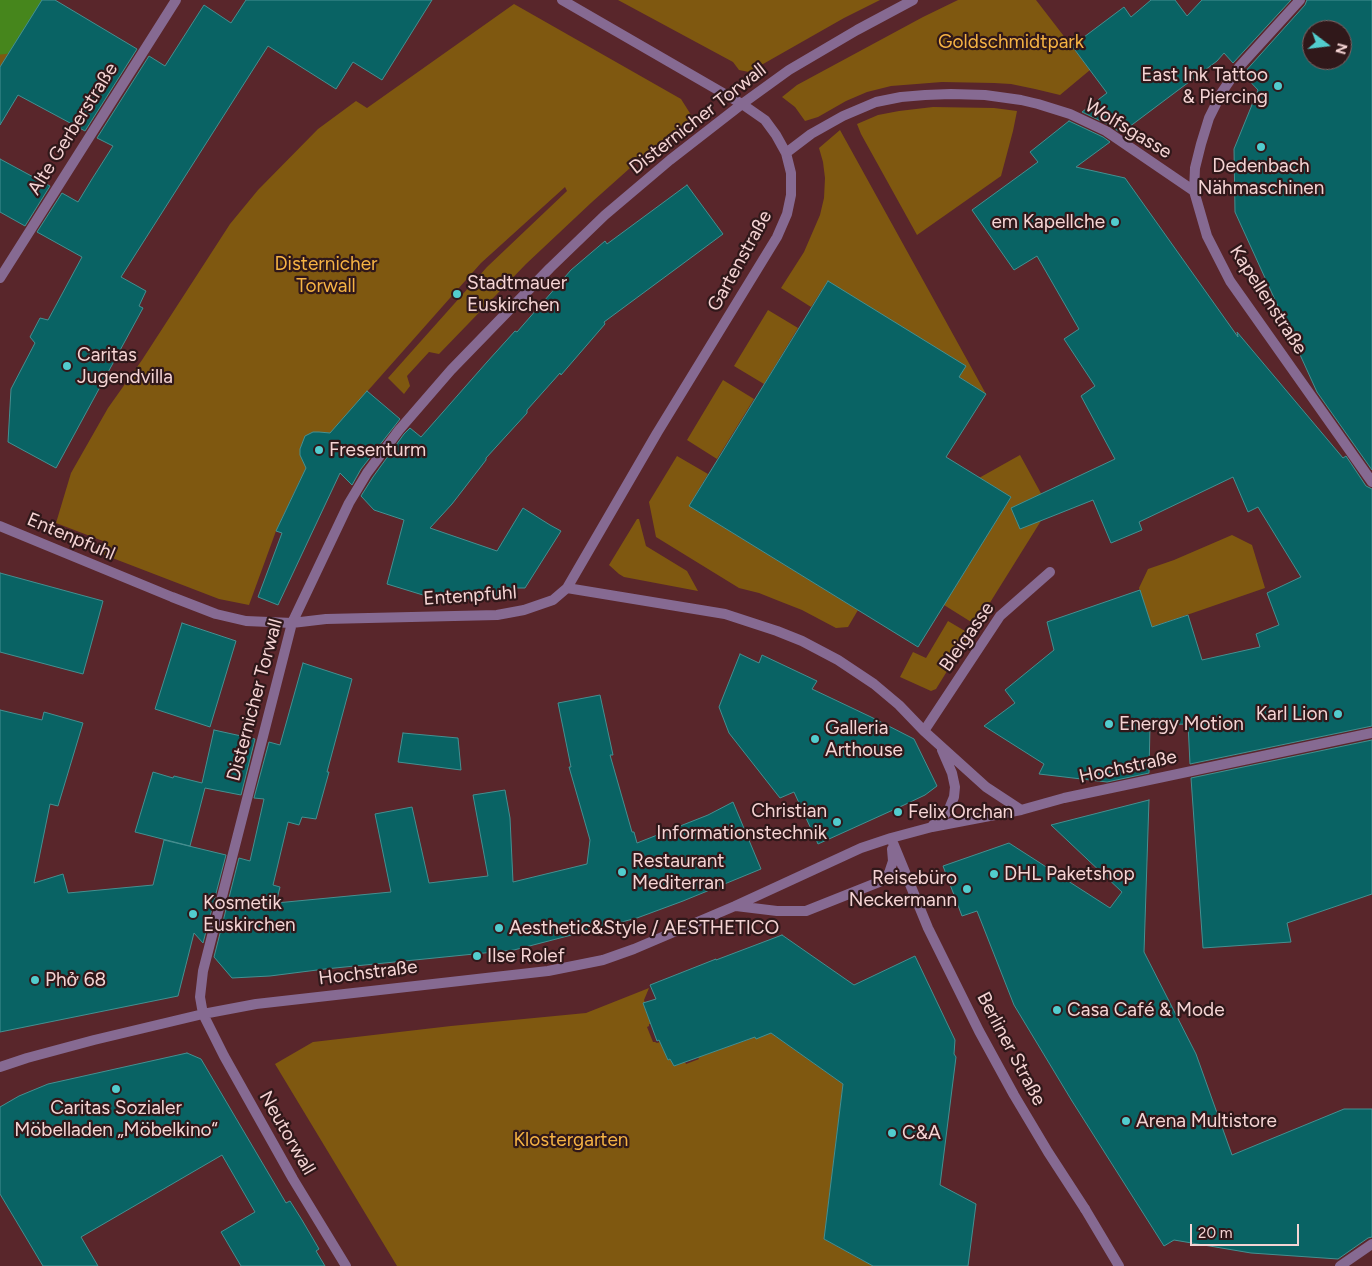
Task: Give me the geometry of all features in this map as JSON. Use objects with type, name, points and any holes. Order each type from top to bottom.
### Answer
[{"type":"street","name":"Alte Gerberstraße","points":[[0,278],[176,0]]},
{"type":"street","name":"Gartenstraße","points":[[562,0],[742,104],[765,120],[786,153],[791,173],[787,214],[777,237],[657,433],[567,588]]},
{"type":"street","name":"Disternicher Torwall","points":[[204,1014],[200,997],[202,971],[292,623],[349,503],[367,473],[399,430],[479,340],[605,215],[670,160],[789,70],[913,0]]},
{"type":"street","name":"Kapellenstraße","points":[[1300,0],[1239,67],[1222,92],[1200,144],[1195,168],[1194,191],[1208,236],[1230,282],[1372,482]]},
{"type":"street","name":"Wolfsgasse","points":[[786,153],[811,134],[837,119],[876,102],[925,95],[985,95],[1038,104],[1070,114],[1106,131],[1194,191]]},
{"type":"street","name":"Entenpfuhl","points":[[0,526],[163,594],[216,614],[246,621],[292,623],[326,619],[497,615],[524,610],[553,600],[567,588]]},
{"type":"street","name":"Bleigasse","points":[[924,731],[1000,616],[1050,572]]},
{"type":"street","points":[[567,588],[725,614],[802,641],[838,660],[874,684],[986,787],[1021,810]]},
{"type":"street","name":"Hochstraße","points":[[0,1067],[94,1040],[204,1014],[256,1004],[548,971],[603,960],[634,949],[735,906],[861,848],[891,838],[932,827],[1021,810],[1074,796],[1372,733]]},
{"type":"street","points":[[932,827],[949,809],[954,797],[955,787],[952,773],[941,746]]},
{"type":"street","name":"Hochstraße","points":[[735,906],[777,911],[806,911],[884,880],[889,873],[893,861],[891,838]]},
{"type":"street","name":"Berliner Straße","points":[[891,838],[928,928],[979,1031],[1014,1095],[1119,1266]]},
{"type":"street","name":"Neutorwall","points":[[204,1014],[224,1056],[293,1179],[346,1266]]},
{"type":"street","points":[[1340,1266],[1372,1244]]},
{"type":"green space","points":[[0,0],[42,0],[0,67]]},
{"type":"green space","points":[[618,0],[880,0],[844,18],[749,72],[739,70],[733,62]]},
{"type":"green space","name":"Goldschmidtpark","points":[[958,0],[1036,0],[1090,70],[1060,95],[1011,84],[994,83],[942,82],[891,86],[867,92],[846,101],[818,117],[805,121],[795,107],[782,97],[797,85]]},
{"type":"green space","name":"Disternicher Torwall","points":[[514,4],[681,99],[693,118],[639,160],[592,202],[526,264],[439,354],[429,352],[407,376],[410,386],[404,394],[388,378],[487,267],[567,191],[565,187],[481,263],[330,435],[313,432],[306,437],[300,449],[308,466],[276,531],[249,605],[219,599],[102,554],[103,541],[56,523],[71,473],[108,408],[142,360],[230,224],[258,190],[318,129],[356,101],[367,108]]},
{"type":"green space","points":[[933,107],[994,108],[1017,111],[1001,176],[917,235],[857,124],[878,115]]},
{"type":"green space","points":[[840,130],[986,394],[959,377],[828,281],[811,307],[781,288],[804,252],[820,215],[824,198],[825,178],[819,148]]},
{"type":"green space","points":[[768,310],[798,328],[764,384],[734,366]]},
{"type":"green space","points":[[723,380],[754,399],[717,459],[687,440]]},
{"type":"green space","points":[[1020,455],[1049,508],[976,625],[944,605],[1011,497],[979,478]]},
{"type":"green space","points":[[677,456],[708,474],[689,506],[858,610],[848,627],[836,628],[802,610],[759,593],[739,588],[656,537],[649,502]]},
{"type":"green space","points":[[637,519],[639,519],[646,546],[687,571],[698,591],[624,577],[609,565]]},
{"type":"green space","points":[[1232,535],[1252,545],[1265,588],[1152,627],[1139,588],[1148,569]]},
{"type":"green space","points":[[948,621],[970,634],[936,689],[931,691],[900,677],[913,652],[926,658]]},
{"type":"green space","name":"Klostergarten","points":[[649,988],[644,1000],[645,1003],[643,1003],[651,1024],[647,1027],[653,1042],[660,1042],[668,1060],[670,1059],[674,1066],[685,1062],[686,1064],[699,1059],[698,1057],[750,1039],[749,1036],[771,1033],[843,1084],[824,1239],[869,1264],[880,1266],[397,1266],[275,1064],[313,1042],[586,1013]]},
{"type":"building","points":[[42,0],[55,0],[137,49],[85,131],[18,95],[0,125],[0,67]]},
{"type":"building","points":[[246,0],[432,0],[382,80],[353,62],[336,89],[268,46],[121,277],[146,291],[139,306],[143,308],[56,468],[8,442],[11,389],[35,343],[30,337],[40,318],[48,320],[82,257],[37,232],[62,193],[78,202],[113,146],[97,138],[149,56],[165,66],[204,5],[231,23]]},
{"type":"building","points":[[1151,0],[1175,0],[1187,16],[1202,0],[1291,0],[1233,63],[1224,53],[1217,61],[1121,133],[1082,112],[1107,93],[1072,46],[1124,7],[1131,17]]},
{"type":"building","points":[[1307,0],[1372,0],[1372,470],[1317,392],[1235,212],[1234,149],[1258,90],[1243,74],[1305,5]]},
{"type":"building","points":[[1069,121],[1110,142],[1076,167],[1125,178],[1238,337],[1237,332],[1343,458],[1346,456],[1366,486],[1372,489],[1372,726],[1190,764],[1188,724],[1150,725],[1149,773],[1107,782],[1039,774],[1044,764],[984,726],[1015,703],[1005,690],[1054,650],[1047,622],[1140,590],[1152,627],[1188,615],[1202,660],[1260,647],[1256,634],[1279,625],[1267,593],[1301,577],[1258,507],[1248,512],[1233,477],[1139,522],[1142,530],[1111,543],[1093,500],[1020,529],[1011,508],[1115,459],[1081,396],[1095,386],[1064,339],[1079,329],[1037,256],[1014,270],[972,210],[1038,162],[1030,152]]},
{"type":"building","points":[[0,159],[50,186],[25,226],[0,212]]},
{"type":"building","points":[[687,185],[723,234],[604,322],[605,324],[561,375],[560,373],[486,458],[452,504],[430,528],[497,551],[523,508],[561,531],[525,588],[499,588],[499,598],[436,599],[387,584],[404,520],[374,510],[361,496],[404,434],[410,428],[421,437],[571,270],[605,241],[607,244]]},
{"type":"building","points":[[828,281],[966,366],[959,377],[986,394],[946,457],[1011,497],[918,647],[689,506]]},
{"type":"building","points":[[367,391],[400,419],[361,469],[352,485],[340,473],[278,605],[258,597],[282,533],[276,531],[306,468],[300,455],[300,449],[305,436],[313,432],[330,433]]},
{"type":"building","points":[[0,573],[103,601],[83,674],[0,652]]},
{"type":"building","points":[[182,623],[236,641],[210,727],[155,709]]},
{"type":"building","name":"Galleria Arthouse","points":[[740,654],[759,663],[762,655],[817,681],[812,689],[914,739],[937,786],[925,795],[818,844],[794,792],[780,798],[729,733],[719,707]]},
{"type":"building","points":[[303,663],[352,679],[316,819],[302,817],[299,825],[288,822],[273,885],[280,887],[276,903],[391,892],[375,814],[412,807],[429,883],[488,876],[473,795],[505,790],[510,818],[513,882],[587,864],[590,840],[569,767],[571,767],[558,703],[600,695],[613,755],[610,755],[632,832],[634,832],[637,843],[708,815],[733,802],[761,869],[637,918],[514,950],[270,976],[232,978],[214,957],[239,858],[250,861],[264,799],[254,798],[269,742],[280,745]]},
{"type":"building","points":[[0,710],[42,720],[44,712],[83,723],[58,806],[50,804],[34,883],[63,874],[68,893],[153,885],[164,840],[226,855],[203,943],[194,933],[178,996],[0,1032]]},
{"type":"building","points":[[214,730],[255,739],[241,795],[205,788],[190,846],[135,832],[153,772],[202,783]]},
{"type":"building","points":[[403,733],[458,738],[461,770],[398,762]]},
{"type":"building","points":[[1372,740],[1372,894],[1287,923],[1291,942],[1203,948],[1191,778]]},
{"type":"building","points":[[1149,800],[1144,952],[1196,1054],[1232,1155],[1344,1109],[1372,1109],[1372,1237],[1338,1259],[1251,1253],[1174,1240],[1164,1246],[1014,1005],[977,911],[962,916],[943,866],[1009,843],[1110,908],[1122,892],[1051,825]]},
{"type":"building","name":"C&A","points":[[782,935],[854,985],[915,956],[955,1040],[954,1054],[956,1057],[940,1185],[976,1204],[968,1266],[873,1266],[824,1239],[843,1084],[771,1033],[674,1066],[670,1059],[668,1060],[659,1040],[657,1041],[643,1003],[656,999],[650,985]]},
{"type":"building","points":[[187,1053],[201,1059],[286,1203],[290,1201],[302,1220],[319,1249],[316,1251],[325,1266],[241,1266],[221,1232],[255,1212],[222,1155],[81,1237],[98,1266],[43,1266],[0,1194],[0,1107],[19,1096],[48,1084]]},
{"type":"waterway","points":[[0,22],[14,0]]},
{"type":"place","name":"East Ink Tattoo & Piercing","points":[[1278,86]]},
{"type":"place","name":"Dedenbach Nähmaschinen","points":[[1261,147]]},
{"type":"place","name":"em Kapellche","points":[[1115,222]]},
{"type":"place","name":"Stadtmauer Euskirchen","points":[[457,294]]},
{"type":"place","name":"Caritas Jugendvilla","points":[[67,366]]},
{"type":"place","name":"Fresenturm","points":[[319,450]]},
{"type":"place","name":"Karl Lion","points":[[1338,714]]},
{"type":"place","name":"Energy Motion","points":[[1109,724]]},
{"type":"place","name":"Galleria Arthouse","points":[[815,739]]},
{"type":"place","name":"Felix Orchan","points":[[898,812]]},
{"type":"place","name":"Christian Informationstechnik","points":[[837,822]]},
{"type":"place","name":"Restaurant Mediterran","points":[[622,872]]},
{"type":"place","name":"DHL Paketshop","points":[[994,874]]},
{"type":"place","name":"Reisebüro Neckermann","points":[[967,889]]},
{"type":"place","name":"Kosmetik Euskirchen","points":[[193,914]]},
{"type":"place","name":"Aesthetic&Style / AESTHETICO","points":[[499,928]]},
{"type":"place","name":"Ilse Rolef","points":[[477,956]]},
{"type":"place","name":"Phở 68","points":[[35,980]]},
{"type":"place","name":"Casa Café & Mode","points":[[1057,1010]]},
{"type":"place","name":"Caritas Sozialer Möbelladen „Möbelkino“","points":[[116,1089]]},
{"type":"place","name":"Arena Multistore","points":[[1126,1121]]},
{"type":"place","name":"C&A","points":[[892,1133]]}]
